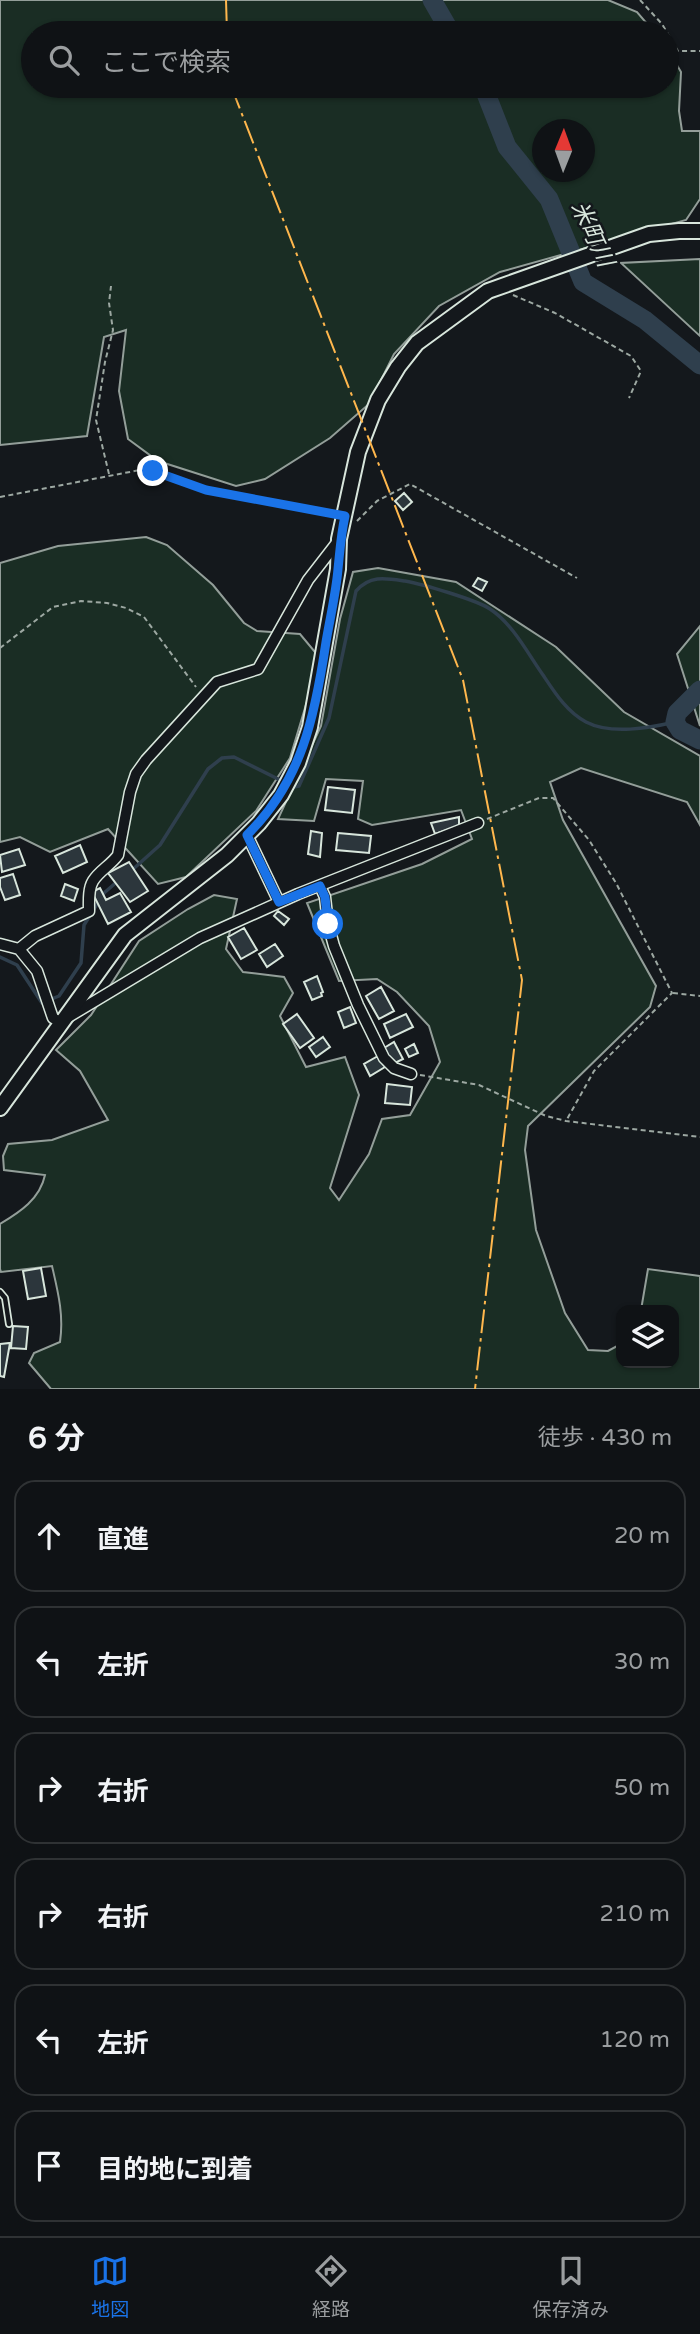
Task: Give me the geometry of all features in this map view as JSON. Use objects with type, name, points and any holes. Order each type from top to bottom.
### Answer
[{"type":"street","points":[[19,949],[35,936],[89,911],[93,880],[113,863],[118,855],[136,774],[164,738],[217,682],[258,669],[308,580],[339,539],[351,518],[358,452],[378,400],[398,367],[417,343],[488,291],[649,234],[700,231]]},
{"type":"street","points":[[0,1108],[57,1020],[125,935],[227,855],[281,795],[298,763],[310,727],[338,569],[339,539]]},
{"type":"street","points":[[57,1020],[200,938],[279,902],[478,823]]},
{"type":"street","points":[[247,835],[279,902]]},
{"type":"street","points":[[320,886],[325,897],[334,946],[358,1005],[384,1058],[394,1068],[411,1074]]},
{"type":"street","points":[[0,944],[19,949],[37,971],[57,1020]]},
{"type":"lane","points":[[0,1292],[5,1298],[9,1324]]},
{"type":"path","points":[[640,0],[659,21]]},
{"type":"path","points":[[679,51],[700,51]]},
{"type":"path","points":[[110,476],[96,420],[113,330],[109,303],[111,286]]},
{"type":"path","points":[[497,288],[555,313],[631,356],[641,371],[629,398]]},
{"type":"path","points":[[0,497],[140,470],[153,471],[206,490],[351,518],[410,484],[577,578]]},
{"type":"path","points":[[0,648],[53,607],[81,601],[126,608],[144,617],[203,696]]},
{"type":"path","points":[[478,823],[539,798],[553,798],[596,851],[643,934],[672,993]]},
{"type":"path","points":[[672,993],[700,996]]},
{"type":"path","points":[[566,1121],[594,1071],[672,993]]},
{"type":"path","points":[[411,1074],[479,1085],[546,1116],[566,1121],[700,1137]]},
{"type":"green space","points":[[0,0],[608,0],[637,12],[645,21],[21,21],[21,98],[679,98],[679,69],[681,72],[679,111],[682,131],[700,131],[700,199],[686,220],[500,272],[439,306],[394,354],[369,404],[330,438],[265,479],[236,486],[158,461],[128,439],[119,391],[126,330],[104,337],[87,436],[0,445]]},
{"type":"green space","points":[[700,259],[700,336],[621,263]]},
{"type":"green space","points":[[146,537],[167,545],[213,585],[244,623],[257,631],[300,634],[320,658],[290,758],[256,811],[186,877],[158,884],[108,829],[50,852],[20,837],[0,842],[0,563],[58,546]]},
{"type":"green space","points":[[378,568],[456,582],[556,647],[624,712],[700,756],[700,825],[687,802],[581,768],[550,782],[563,820],[656,986],[650,1007],[528,1126],[525,1150],[536,1230],[565,1313],[588,1350],[608,1351],[616,1347],[616,1368],[679,1368],[679,1305],[642,1305],[648,1269],[700,1276],[700,1389],[51,1389],[29,1363],[34,1353],[60,1342],[61,1313],[58,1294],[52,1266],[1,1272],[0,1224],[22,1210],[34,1198],[45,1175],[4,1170],[3,1156],[8,1144],[52,1140],[108,1120],[80,1071],[56,1050],[91,1015],[139,941],[214,895],[237,899],[226,949],[243,972],[284,977],[293,993],[280,1016],[306,1067],[345,1057],[359,1095],[330,1188],[339,1200],[369,1154],[382,1119],[410,1115],[440,1062],[429,1026],[397,992],[377,979],[339,981],[307,903],[422,864],[472,839],[461,810],[372,825],[358,819],[363,781],[326,779],[314,821],[278,819],[321,726],[340,619],[353,572]]},
{"type":"green space","points":[[700,626],[700,726],[677,654]]},
{"type":"building","points":[[404,493],[412,502],[403,510],[395,501]]},
{"type":"building","points":[[478,578],[487,582],[482,591],[473,586]]},
{"type":"building","points":[[328,787],[355,790],[352,813],[325,810]]},
{"type":"building","points":[[459,817],[459,826],[435,834],[431,823]]},
{"type":"building","points":[[311,831],[322,833],[320,857],[308,854]]},
{"type":"building","points":[[338,833],[371,836],[369,853],[336,850]]},
{"type":"building","points":[[80,845],[87,862],[63,873],[55,856]]},
{"type":"building","points":[[19,849],[25,865],[2,872],[0,855]]},
{"type":"building","points":[[129,862],[148,891],[130,902],[108,873]]},
{"type":"building","points":[[13,874],[20,895],[5,900],[0,878]]},
{"type":"building","points":[[65,884],[78,889],[74,901],[61,896]]},
{"type":"building","points":[[100,888],[106,900],[120,893],[131,912],[108,924],[92,892]]},
{"type":"building","points":[[278,911],[289,919],[284,925],[274,916]]},
{"type":"building","points":[[244,928],[257,950],[241,959],[228,937]]},
{"type":"building","points":[[275,944],[283,956],[267,967],[259,954]]},
{"type":"building","points":[[317,976],[323,992],[322,996],[312,1000],[304,982]]},
{"type":"building","points":[[381,987],[394,1011],[379,1019],[366,996]]},
{"type":"building","points":[[350,1007],[356,1023],[344,1028],[338,1012]]},
{"type":"building","points":[[297,1014],[314,1038],[300,1048],[283,1024]]},
{"type":"building","points":[[406,1014],[413,1027],[390,1038],[384,1024]]},
{"type":"building","points":[[323,1037],[330,1047],[316,1057],[309,1047]]},
{"type":"building","points":[[394,1042],[403,1059],[393,1064],[384,1048]]},
{"type":"building","points":[[414,1044],[418,1053],[409,1057],[405,1049]]},
{"type":"building","points":[[378,1056],[385,1067],[370,1076],[364,1064]]},
{"type":"building","points":[[387,1084],[412,1087],[410,1105],[385,1103]]},
{"type":"building","points":[[41,1268],[46,1296],[28,1299],[23,1271]]},
{"type":"building","points":[[13,1326],[28,1327],[26,1349],[11,1348]]},
{"type":"building","points":[[10,1343],[4,1377],[0,1376],[0,1344]]},
{"type":"waterway","name":"米町川","points":[[432,0],[444,21]]},
{"type":"waterway","name":"米町川","points":[[488,98],[507,147],[549,199],[583,282],[645,320],[700,365]]},
{"type":"waterway","points":[[294,787],[299,786],[329,718],[356,591],[372,580],[398,580],[424,585],[490,609],[513,631],[562,702],[586,722],[618,729],[675,722]]},
{"type":"waterway","name":"米町川","points":[[700,690],[677,713],[675,722],[680,730],[700,740]]},
{"type":"waterway","points":[[131,871],[160,845],[208,769],[222,758],[234,757],[282,781]]},
{"type":"waterway","points":[[0,957],[17,965],[42,1003],[59,996],[81,963],[84,925],[104,893],[119,880]]},
{"type":"power","points":[[226,0],[227,21]]},
{"type":"power","points":[[236,98],[463,680],[522,980],[475,1389]]},
{"type":"route","points":[[153,471],[231,496],[345,516],[339,539],[338,569],[322,670],[310,727],[298,763],[281,795],[247,835],[279,902],[320,886],[325,897],[328,924]]}]
